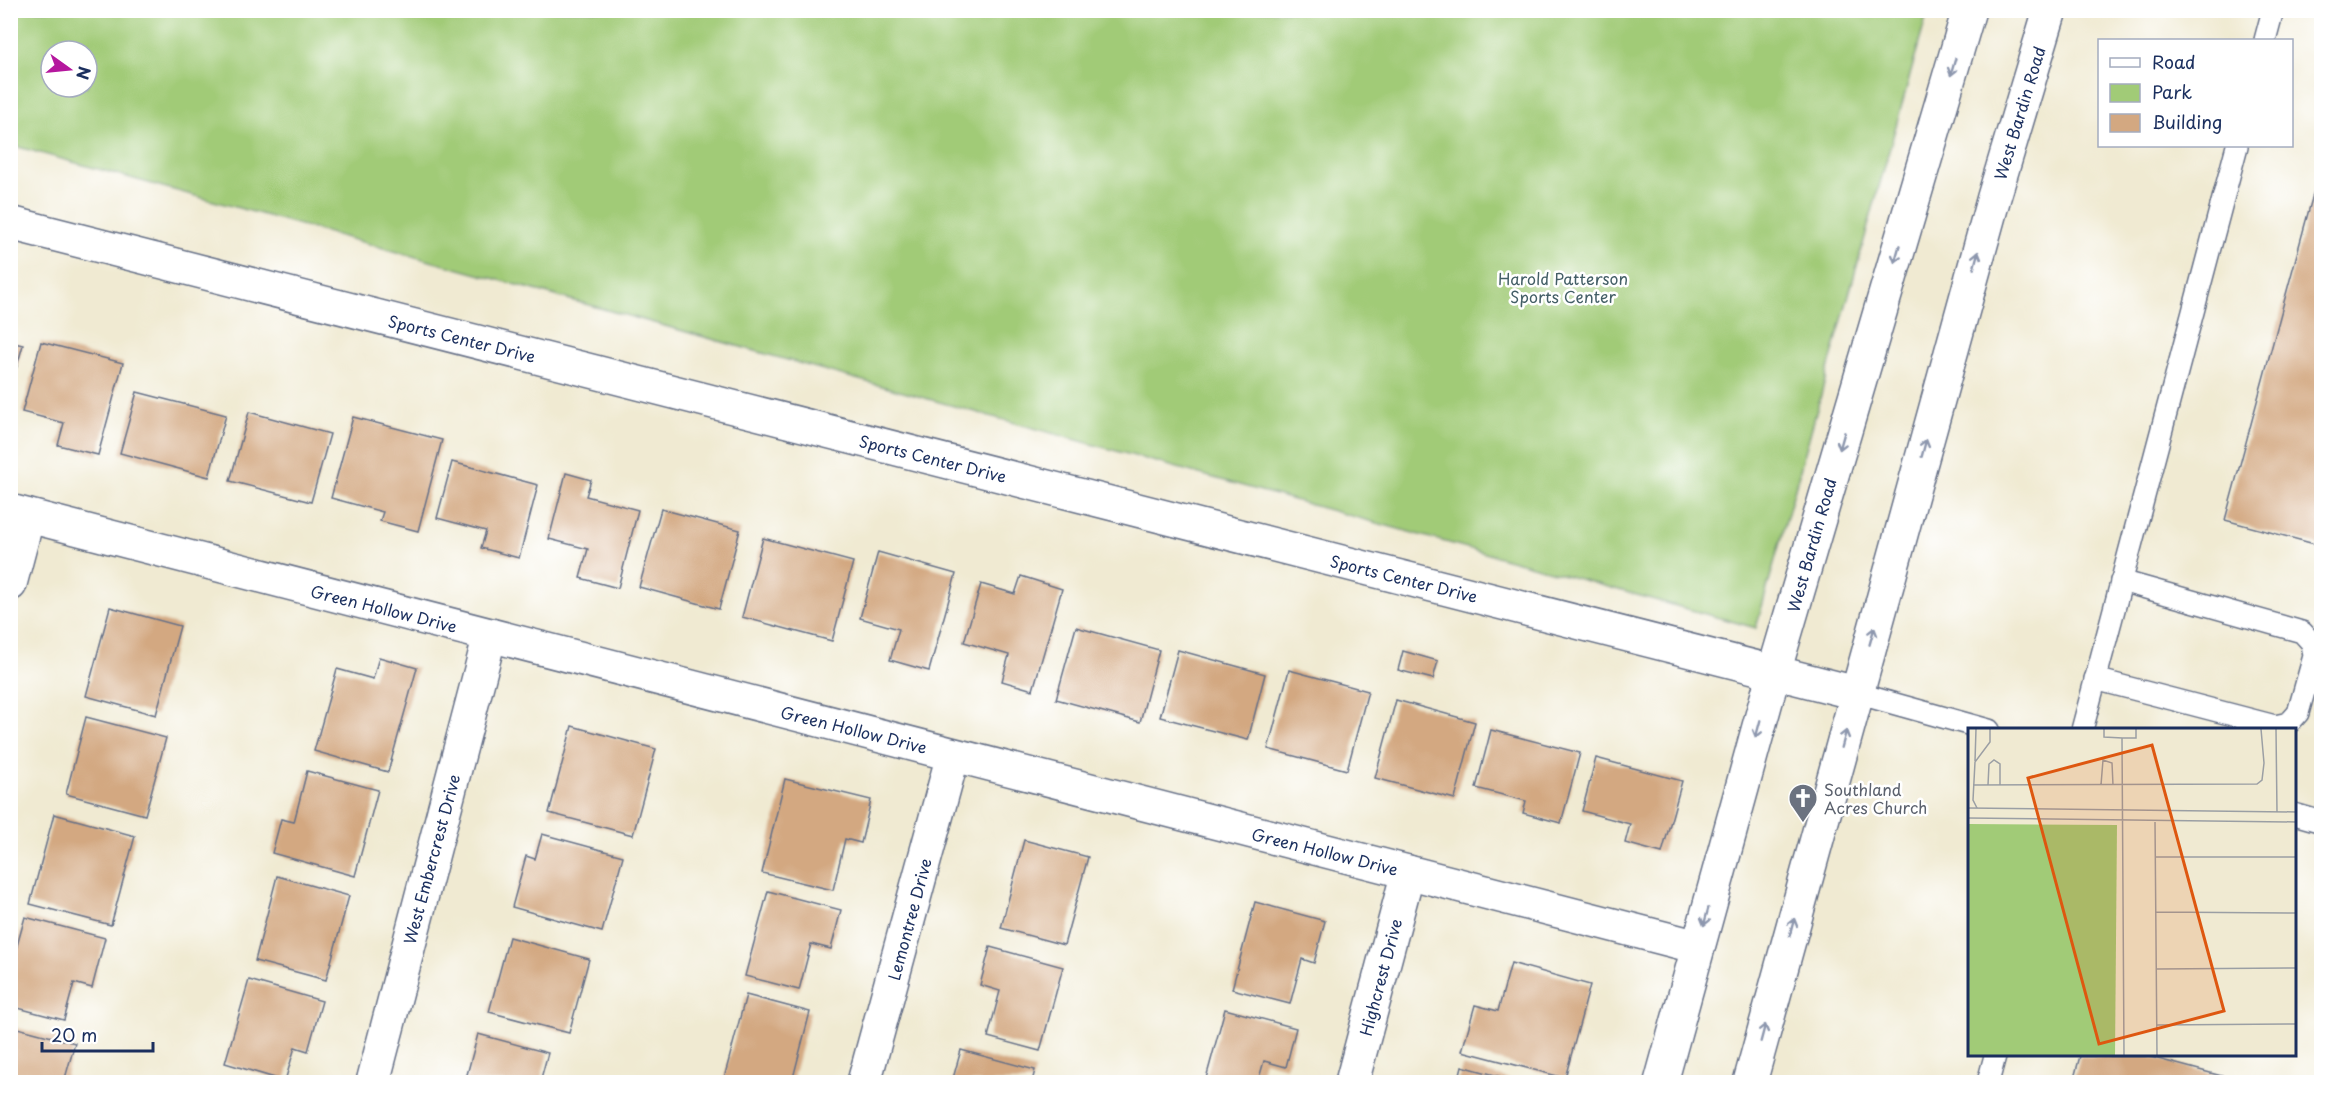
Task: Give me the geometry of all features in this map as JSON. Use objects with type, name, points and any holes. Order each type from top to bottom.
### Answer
[{"type":"street","name":"West Bardin Road","points":[[1661,1083],[1774,672],[1969,10]]},
{"type":"street","name":"West Bardin Road","points":[[1750,1083],[1994,197],[2050,10]]},
{"type":"street","name":"Sports Center Drive","points":[[10,223],[1856,693]]},
{"type":"street","points":[[10,584],[19,513]]},
{"type":"street","name":"Green Hollow Drive","points":[[19,513],[1698,947]]},
{"type":"street","name":"West Embercrest Drive","points":[[373,1083],[490,635]]},
{"type":"street","name":"Lemontree Drive","points":[[864,1083],[953,755]]},
{"type":"street","name":"Highcrest Drive","points":[[1352,1083],[1408,873]]},
{"type":"lane","points":[[2265,39],[2273,10]]},
{"type":"lane","points":[[2083,728],[2237,147]]},
{"type":"lane","points":[[2095,679],[2275,726],[2289,723],[2298,713],[2314,656],[2312,643],[2302,632],[2121,581]]},
{"type":"lane","points":[[1856,693],[1982,728]]},
{"type":"lane","points":[[2296,814],[2322,822]]},
{"type":"lane","points":[[1988,1083],[1995,1057]]},
{"type":"green space","name":"Harold Patterson Sports Center","points":[[10,11],[1928,11],[1756,628],[11,145]]},
{"type":"building","points":[[2322,165],[2322,546],[2225,520]]},
{"type":"building","points":[[10,342],[23,345],[11,387],[10,387]]},
{"type":"building","points":[[41,342],[123,363],[98,455],[58,445],[64,423],[22,412]]},
{"type":"building","points":[[137,392],[226,415],[209,477],[120,453]]},
{"type":"building","points":[[249,412],[330,434],[311,502],[230,481]]},
{"type":"building","points":[[353,417],[442,440],[418,531],[380,521],[383,512],[331,498]]},
{"type":"building","points":[[452,462],[538,485],[519,558],[481,548],[486,531],[437,518]]},
{"type":"building","points":[[566,473],[591,480],[586,496],[638,510],[618,588],[580,578],[588,549],[549,539]]},
{"type":"building","points":[[661,509],[740,530],[719,609],[639,587]]},
{"type":"building","points":[[763,538],[853,562],[832,641],[742,617]]},
{"type":"building","points":[[878,552],[956,574],[929,671],[890,660],[899,629],[860,618]]},
{"type":"building","points":[[1021,576],[1062,589],[1033,690],[1002,681],[1009,655],[964,642],[981,584],[1015,594]]},
{"type":"building","points":[[110,607],[180,626],[156,715],[86,696]]},
{"type":"building","points":[[1076,627],[1159,650],[1140,722],[1056,699]]},
{"type":"building","points":[[1178,650],[1265,674],[1248,740],[1160,717]]},
{"type":"building","points":[[1403,651],[1438,661],[1433,679],[1398,670]]},
{"type":"building","points":[[379,657],[417,668],[388,772],[314,751],[337,669],[373,679]]},
{"type":"building","points":[[1289,670],[1368,691],[1347,770],[1268,749]]},
{"type":"building","points":[[1396,700],[1475,722],[1455,799],[1375,778]]},
{"type":"building","points":[[86,717],[166,738],[145,815],[66,794]]},
{"type":"building","points":[[572,726],[656,749],[633,835],[549,813]]},
{"type":"building","points":[[1491,730],[1580,753],[1561,823],[1523,813],[1526,801],[1476,788]]},
{"type":"building","points":[[1596,758],[1682,781],[1662,853],[1625,843],[1630,824],[1582,811]]},
{"type":"building","points":[[307,771],[378,790],[355,876],[272,853],[281,819],[294,822]]},
{"type":"building","points":[[785,779],[871,800],[861,843],[845,839],[833,890],[762,873]]},
{"type":"building","points":[[54,814],[135,836],[111,925],[30,904]]},
{"type":"building","points":[[542,834],[623,856],[602,932],[512,907],[526,856],[535,859]]},
{"type":"building","points":[[1024,840],[1088,857],[1064,945],[1001,928]]},
{"type":"building","points":[[277,876],[349,896],[326,980],[255,961]]},
{"type":"building","points":[[768,891],[841,910],[831,949],[811,944],[799,990],[745,976]]},
{"type":"building","points":[[1255,902],[1325,921],[1314,963],[1302,959],[1290,1004],[1232,989]]},
{"type":"building","points":[[25,917],[105,938],[92,988],[74,983],[64,1020],[10,1006],[10,971]]},
{"type":"building","points":[[509,937],[589,959],[569,1033],[489,1012]]},
{"type":"building","points":[[990,947],[1063,967],[1040,1051],[988,1037],[1000,991],[980,985]]},
{"type":"building","points":[[1511,963],[1590,985],[1565,1078],[1462,1051],[1475,1005],[1498,1011]]},
{"type":"building","points":[[249,980],[322,1001],[308,1051],[295,1047],[285,1081],[225,1063]]},
{"type":"building","points":[[746,995],[810,1012],[792,1082],[723,1082]]},
{"type":"building","points":[[1225,1009],[1296,1028],[1286,1067],[1264,1061],[1258,1082],[1205,1082]]},
{"type":"building","points":[[10,1026],[75,1043],[64,1082],[10,1082]]},
{"type":"building","points":[[478,1034],[548,1053],[540,1082],[465,1082]]},
{"type":"building","points":[[961,1050],[1035,1070],[1032,1082],[952,1082]]},
{"type":"building","points":[[2080,1057],[2151,1057],[2244,1082],[2073,1082]]},
{"type":"building","points":[[1462,1066],[1520,1082],[1458,1082]]},
{"type":"place","name":"Southland Acres Church","points":[[1803,824]]}]
